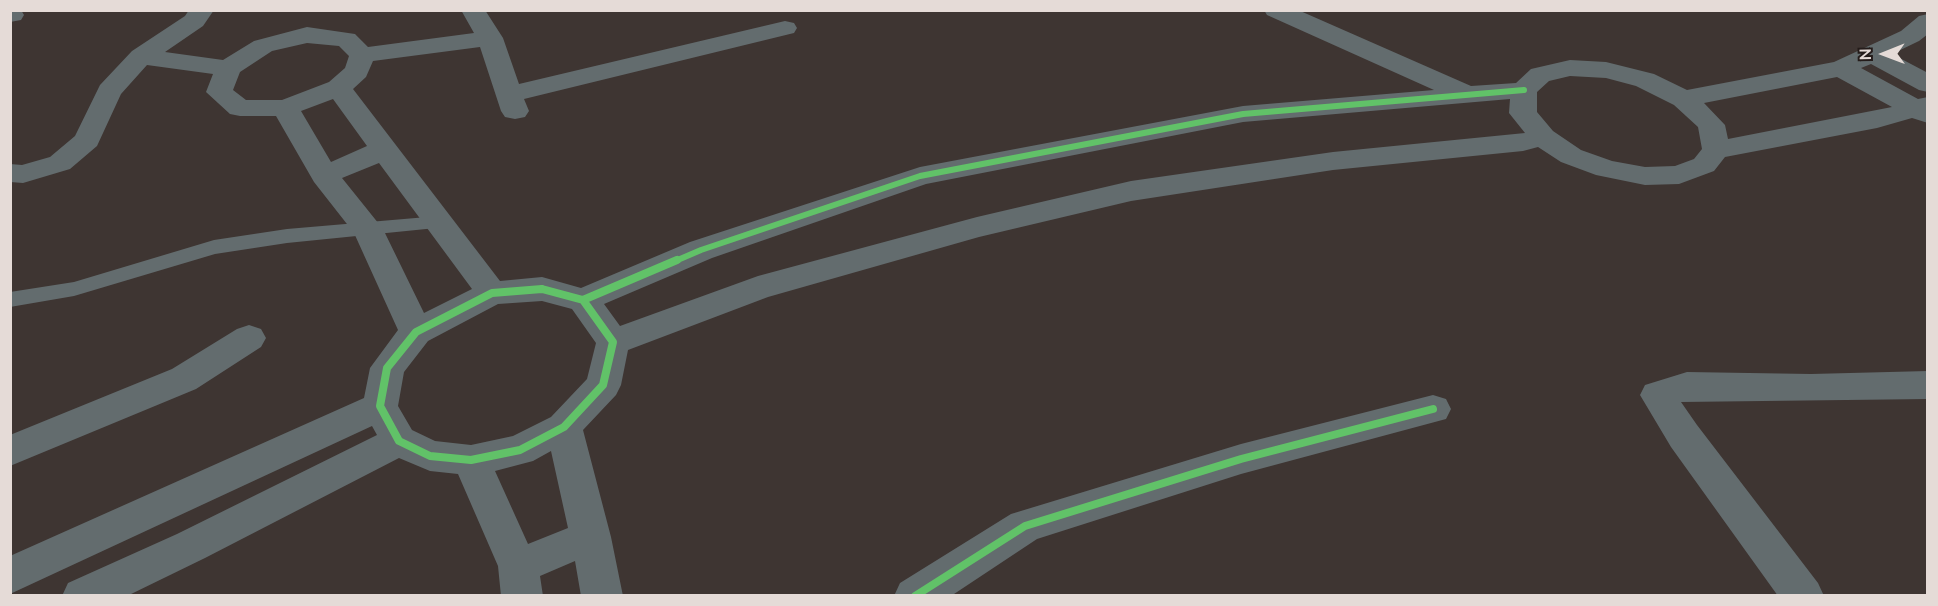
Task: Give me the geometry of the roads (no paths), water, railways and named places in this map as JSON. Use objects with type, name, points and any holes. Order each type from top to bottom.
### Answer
[{"type":"street","points":[[10,173],[23,174],[60,163],[87,140],[109,91],[141,56],[194,21],[202,10]]},
{"type":"street","points":[[474,10],[490,38],[513,102],[785,28]]},
{"type":"street","points":[[1326,10],[1512,91],[1523,112],[1543,137],[1571,156],[1598,166],[1645,176],[1679,175],[1704,165],[1716,150],[1923,110]]},
{"type":"street","points":[[1287,12],[1466,94]]},
{"type":"street","points":[[1684,99],[1841,68],[1910,36],[1928,21]]},
{"type":"street","points":[[307,35],[346,39],[362,55],[357,71],[338,88],[285,108],[240,108],[219,92],[228,68],[263,46],[307,35]]},
{"type":"street","points":[[362,55],[490,38]]},
{"type":"street","points":[[1872,54],[1928,84]]},
{"type":"street","points":[[141,56],[228,68]]},
{"type":"street","points":[[583,300],[613,342],[603,385],[564,427],[520,450],[471,460],[430,456],[399,441],[380,406],[387,368],[416,332],[492,293],[542,289],[583,300],[701,250],[920,176],[1243,114],[1512,91],[1540,75],[1570,68],[1606,70],[1645,80],[1684,99],[1711,125],[1716,150]]},
{"type":"street","points":[[1841,68],[1923,110]]},
{"type":"street","points":[[338,88],[492,293]]},
{"type":"street","points":[[285,108],[324,175],[368,230],[416,332]]},
{"type":"street","points":[[613,342],[758,288],[977,227],[1131,191],[1333,161],[1523,142],[1543,137]]},
{"type":"street","points":[[324,175],[384,150]]},
{"type":"street","points":[[10,452],[184,379],[249,338]]},
{"type":"street","points":[[1803,596],[1684,436],[1658,395],[1687,386],[1811,388],[1928,385]]},
{"type":"street","points":[[10,576],[380,406]]},
{"type":"street","points":[[915,596],[1025,525],[1241,459],[1433,409]]},
{"type":"street","points":[[564,427],[591,537],[602,596]]},
{"type":"street","points":[[83,596],[191,546],[399,441]]},
{"type":"street","points":[[471,460],[520,581],[591,537]]},
{"type":"lane","points":[[10,300],[74,289],[214,247],[287,236],[439,222]]}]
